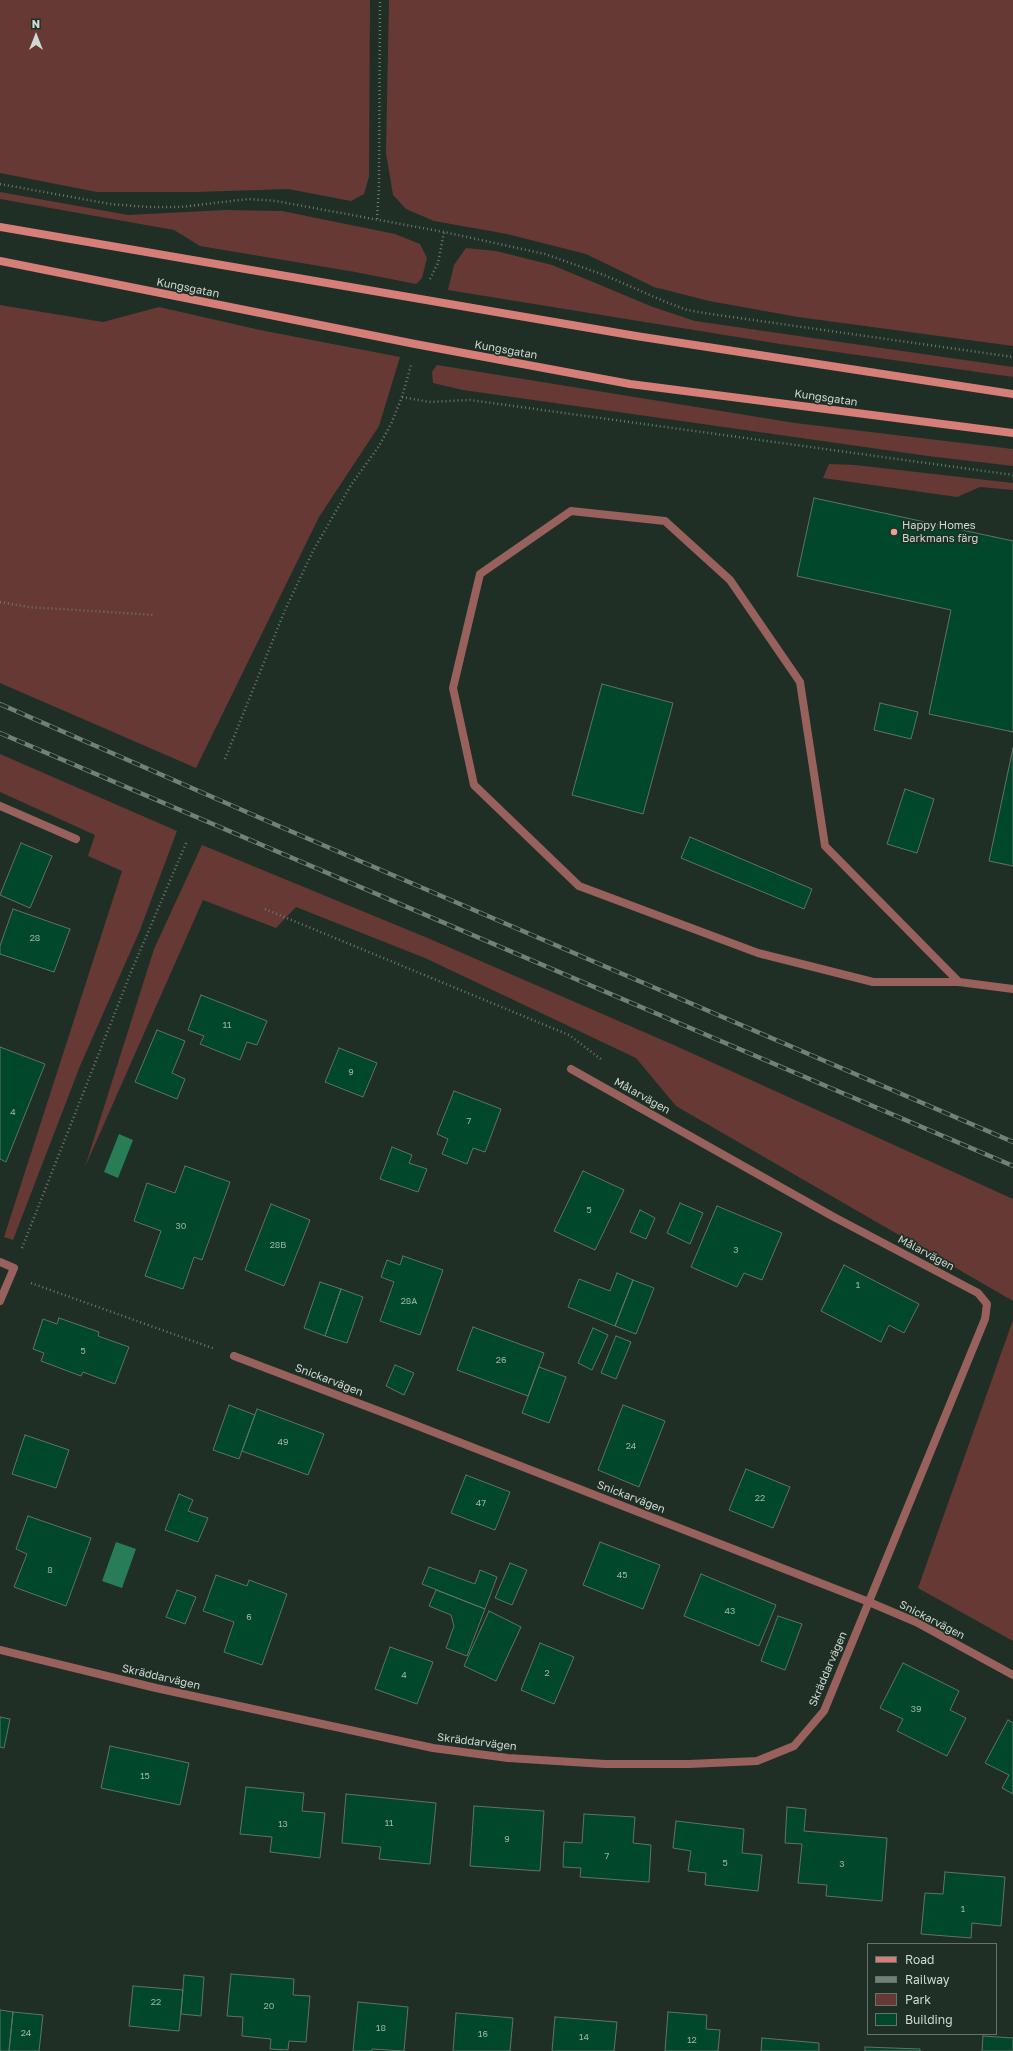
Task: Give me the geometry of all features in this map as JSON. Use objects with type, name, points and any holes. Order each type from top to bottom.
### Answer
[{"type":"main road","points":[[0,227],[636,336],[1013,394]]},
{"type":"main road","name":"Kungsgatan","points":[[0,261],[415,344],[630,384],[1013,433]]},
{"type":"street","points":[[959,982],[825,846],[800,682],[730,580],[665,521],[571,510],[480,574],[453,688],[474,784],[580,886],[758,953],[873,982],[959,982],[1013,989]]},
{"type":"street","points":[[0,806],[76,839]]},
{"type":"street","name":"Målarvägen","points":[[571,1069],[832,1216],[978,1293],[987,1304],[985,1319],[868,1602]]},
{"type":"street","points":[[0,1262],[14,1268],[0,1301]]},
{"type":"street","name":"Snickarvägen","points":[[234,1356],[400,1419],[868,1602],[916,1622],[1013,1675]]},
{"type":"street","name":"Skräddarvägen","points":[[0,1650],[156,1688],[433,1748],[508,1758],[605,1764],[689,1764],[757,1761],[794,1746],[824,1710],[868,1602]]},
{"type":"path","points":[[377,219],[379,186],[380,0]]},
{"type":"path","points":[[0,184],[110,204],[148,207],[181,207],[248,199],[276,201],[377,219],[512,246],[574,263],[687,310],[1013,357]]},
{"type":"path","points":[[423,300],[428,281],[438,263],[444,232]]},
{"type":"path","points":[[225,759],[286,610],[313,551],[351,485],[382,440],[391,424],[402,397],[415,344]]},
{"type":"path","points":[[402,397],[429,402],[470,400],[1013,475]]},
{"type":"path","points":[[0,602],[29,608],[155,615]]},
{"type":"path","points":[[187,841],[131,972],[14,1268],[24,1279],[34,1284],[234,1356]]},
{"type":"path","points":[[265,909],[570,1035],[604,1062]]},
{"type":"green space","points":[[0,0],[370,0],[369,177],[364,194],[351,201],[288,189],[196,192],[97,192],[0,173]]},
{"type":"green space","points":[[389,0],[1013,0],[1013,346],[798,317],[709,301],[654,287],[586,254],[507,234],[434,221],[406,209],[393,195],[386,153]]},
{"type":"green space","points":[[0,192],[128,215],[225,210],[282,211],[395,234],[420,244],[427,258],[422,278],[416,284],[355,272],[200,246],[174,230],[0,199]]},
{"type":"green space","points":[[466,248],[496,251],[552,265],[653,307],[695,321],[1013,367],[1013,377],[780,344],[448,290],[454,265]]},
{"type":"green space","points":[[0,305],[103,322],[159,307],[260,330],[400,357],[379,426],[319,517],[196,768],[0,683]]},
{"type":"green space","points":[[437,365],[795,423],[1013,449],[1013,466],[928,456],[463,390],[433,383],[432,372]]},
{"type":"green space","points":[[829,464],[855,465],[1013,483],[1013,490],[980,487],[957,497],[823,478]]},
{"type":"green space","points":[[0,754],[177,831],[140,930],[80,1066],[13,1240],[4,1237],[122,871],[88,856],[95,835],[0,792]]},
{"type":"green space","points":[[202,845],[430,939],[676,1046],[1013,1199],[1013,1301],[676,1106],[636,1058],[425,958],[296,907],[276,928],[203,900],[85,1167],[154,949]]},
{"type":"green space","points":[[1013,1320],[1013,1641],[918,1588]]},
{"type":"shaded area","points":[[119,1134],[133,1140],[118,1178],[104,1172]]},
{"type":"shaded area","points":[[116,1542],[136,1549],[122,1588],[102,1581]]},
{"type":"building","points":[[814,498],[1013,541],[1013,732],[929,714],[951,610],[797,576]]},
{"type":"building","points":[[602,684],[673,703],[643,814],[572,795]]},
{"type":"building","points":[[880,703],[918,712],[911,739],[874,730]]},
{"type":"building","points":[[1013,748],[1013,866],[989,861]]},
{"type":"building","points":[[905,789],[934,799],[917,853],[887,844]]},
{"type":"building","points":[[690,837],[812,889],[804,909],[681,858]]},
{"type":"building","points":[[21,843],[52,856],[30,908],[0,895]]},
{"type":"building","points":[[13,909],[70,929],[54,972],[0,954],[0,946]]},
{"type":"building","points":[[201,995],[267,1021],[257,1045],[247,1042],[240,1060],[200,1044],[204,1036],[188,1030]]},
{"type":"building","points":[[157,1030],[185,1041],[172,1073],[185,1079],[177,1099],[135,1082]]},
{"type":"building","points":[[0,1047],[45,1064],[6,1162],[0,1159]]},
{"type":"building","points":[[339,1048],[377,1063],[363,1097],[325,1082]]},
{"type":"building","points":[[454,1091],[501,1109],[485,1152],[473,1148],[467,1164],[442,1154],[448,1139],[437,1134]]},
{"type":"building","points":[[392,1147],[412,1155],[409,1163],[427,1169],[418,1192],[380,1179]]},
{"type":"building","points":[[185,1166],[230,1182],[202,1260],[194,1257],[183,1289],[145,1276],[161,1231],[134,1221],[147,1183],[175,1193]]},
{"type":"building","points":[[583,1171],[624,1190],[595,1250],[554,1231]]},
{"type":"building","points":[[680,1203],[703,1213],[690,1244],[667,1233]]},
{"type":"building","points":[[271,1204],[310,1220],[284,1286],[245,1270]]},
{"type":"building","points":[[717,1206],[782,1233],[762,1280],[744,1273],[737,1287],[691,1267]]},
{"type":"building","points":[[640,1210],[655,1218],[646,1239],[630,1232]]},
{"type":"building","points":[[403,1256],[443,1270],[420,1335],[380,1321],[394,1282],[381,1277],[387,1260],[400,1265]]},
{"type":"building","points":[[844,1265],[919,1304],[904,1333],[889,1325],[881,1342],[821,1311]]},
{"type":"building","points":[[617,1273],[633,1280],[615,1326],[568,1307],[579,1279],[610,1291]]},
{"type":"building","points":[[633,1280],[654,1288],[636,1334],[615,1326]]},
{"type":"building","points":[[320,1282],[341,1289],[325,1336],[304,1328]]},
{"type":"building","points":[[341,1289],[363,1297],[347,1343],[325,1336]]},
{"type":"building","points":[[59,1318],[99,1332],[98,1336],[129,1347],[115,1384],[83,1372],[81,1376],[41,1361],[44,1353],[33,1349],[43,1319],[57,1324]]},
{"type":"building","points":[[473,1327],[544,1353],[528,1396],[457,1370]]},
{"type":"building","points":[[593,1328],[608,1335],[592,1370],[578,1363]]},
{"type":"building","points":[[616,1336],[631,1342],[616,1379],[601,1373]]},
{"type":"building","points":[[395,1365],[414,1373],[404,1395],[386,1386]]},
{"type":"building","points":[[539,1367],[566,1377],[549,1423],[522,1413]]},
{"type":"building","points":[[229,1405],[255,1415],[239,1459],[213,1450]]},
{"type":"building","points":[[623,1405],[665,1421],[639,1487],[598,1470]]},
{"type":"building","points":[[257,1409],[324,1434],[308,1475],[242,1451]]},
{"type":"building","points":[[25,1435],[69,1450],[56,1488],[12,1474]]},
{"type":"building","points":[[746,1469],[790,1487],[773,1528],[729,1510]]},
{"type":"building","points":[[466,1475],[510,1492],[495,1530],[451,1513]]},
{"type":"building","points":[[179,1494],[193,1500],[188,1511],[208,1518],[198,1542],[165,1530]]},
{"type":"building","points":[[28,1516],[91,1538],[66,1606],[14,1587],[27,1554],[16,1549]]},
{"type":"building","points":[[600,1542],[660,1565],[643,1609],[583,1585]]},
{"type":"building","points":[[510,1563],[527,1570],[512,1605],[495,1598]]},
{"type":"building","points":[[429,1567],[475,1584],[480,1570],[497,1577],[485,1609],[422,1584]]},
{"type":"building","points":[[701,1574],[776,1605],[759,1646],[684,1616]]},
{"type":"building","points":[[216,1575],[247,1586],[249,1580],[287,1594],[262,1665],[224,1652],[234,1622],[203,1611]]},
{"type":"building","points":[[177,1590],[196,1597],[185,1624],[166,1617]]},
{"type":"building","points":[[436,1590],[485,1609],[467,1656],[446,1648],[454,1626],[451,1615],[429,1606]]},
{"type":"building","points":[[489,1611],[521,1627],[496,1681],[464,1666]]},
{"type":"building","points":[[778,1616],[802,1624],[785,1670],[761,1661]]},
{"type":"building","points":[[540,1643],[574,1657],[554,1704],[521,1690]]},
{"type":"building","points":[[390,1647],[433,1662],[417,1704],[375,1689]]},
{"type":"building","points":[[903,1663],[959,1691],[950,1710],[966,1718],[947,1756],[897,1731],[903,1719],[880,1708]]},
{"type":"building","points":[[0,1717],[10,1719],[4,1748],[0,1747]]},
{"type":"building","points":[[1008,1720],[1013,1723],[1013,1794],[1002,1788],[1009,1775],[985,1763]]},
{"type":"building","points":[[110,1746],[189,1763],[180,1805],[101,1788]]},
{"type":"building","points":[[246,1787],[304,1793],[302,1811],[325,1813],[320,1858],[270,1852],[272,1837],[240,1834]]},
{"type":"building","points":[[346,1794],[436,1803],[430,1864],[379,1859],[381,1847],[342,1843]]},
{"type":"building","points":[[474,1806],[544,1811],[540,1871],[470,1866]]},
{"type":"building","points":[[787,1807],[806,1809],[804,1831],[887,1838],[882,1901],[826,1896],[827,1885],[798,1883],[802,1844],[785,1843]]},
{"type":"building","points":[[584,1814],[635,1817],[633,1843],[651,1845],[649,1882],[580,1877],[581,1868],[563,1867],[564,1842],[582,1843]]},
{"type":"building","points":[[676,1821],[744,1829],[742,1853],[762,1855],[758,1891],[705,1885],[706,1873],[688,1871],[691,1851],[673,1848]]},
{"type":"building","points":[[945,1872],[1005,1877],[1001,1926],[972,1923],[971,1938],[921,1934],[925,1893],[943,1894]]},
{"type":"building","points":[[231,1974],[294,1979],[293,1995],[310,1996],[306,2042],[289,2041],[288,2050],[270,2049],[271,2039],[242,2036],[243,2017],[227,2016]]},
{"type":"building","points":[[184,1975],[204,1977],[201,2016],[181,2014]]},
{"type":"building","points":[[133,1986],[183,1990],[179,2031],[129,2026]]},
{"type":"building","points":[[358,2002],[408,2007],[404,2051],[372,2049],[372,2051],[353,2051]]},
{"type":"building","points":[[0,2010],[13,2012],[9,2051],[0,2051]]},
{"type":"building","points":[[13,2012],[43,2015],[39,2051],[9,2051]]},
{"type":"building","points":[[668,2012],[707,2015],[706,2029],[720,2030],[718,2051],[665,2051]]},
{"type":"building","points":[[456,2013],[513,2018],[510,2051],[453,2051]]},
{"type":"building","points":[[555,2017],[617,2022],[614,2051],[552,2051]]},
{"type":"building","points":[[983,2036],[1013,2038],[1013,2051],[982,2051]]},
{"type":"building","points":[[762,2038],[819,2043],[819,2051],[761,2051]]},
{"type":"building","points":[[865,2047],[920,2049],[920,2051],[865,2051]]},
{"type":"railway","points":[[0,704],[274,824],[1013,1142]]},
{"type":"railway","points":[[0,733],[1013,1166]]},
{"type":"place","name":"Happy Homes Barkmans färg","points":[[894,532]]}]
